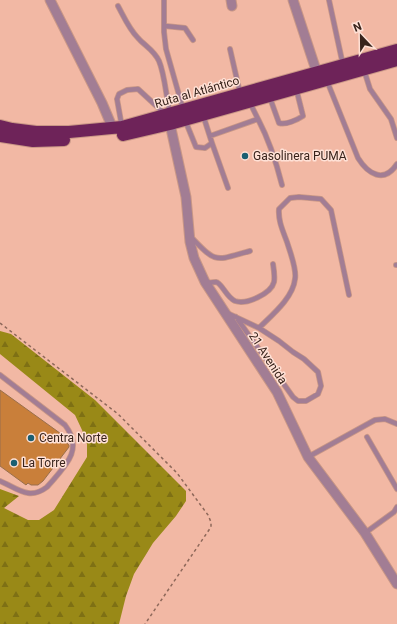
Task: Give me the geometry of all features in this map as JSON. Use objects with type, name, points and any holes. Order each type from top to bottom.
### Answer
[{"type":"highway","name":"Ruta al Atlántico","points":[[4,127],[36,132],[69,132],[118,128],[169,118],[203,115],[245,98],[269,96],[296,88],[343,65],[397,50]]},
{"type":"highway","name":"Ruta al Atlántico","points":[[184,116],[322,76],[364,69],[397,60]]},
{"type":"highway","name":"Ruta al Atlántico","points":[[0,136],[33,141],[114,137],[169,118]]},
{"type":"street","points":[[50,0],[102,103],[118,128]]},
{"type":"street","points":[[293,0],[322,76]]},
{"type":"street","name":"21 Avenida","points":[[169,118],[186,197],[190,242],[194,258],[205,282],[277,392],[308,457],[365,533],[397,584]]},
{"type":"lane","points":[[164,0],[164,32],[166,49],[184,116],[196,147],[205,148],[212,143]]},
{"type":"lane","points":[[329,0],[343,65]]},
{"type":"lane","points":[[118,6],[138,39],[151,49],[158,60],[163,74],[169,118]]},
{"type":"lane","points":[[164,26],[185,28],[193,40]]},
{"type":"lane","points":[[230,49],[245,98],[258,118],[276,158],[282,185]]},
{"type":"lane","points":[[364,69],[370,89],[391,119],[397,124]]},
{"type":"lane","points":[[322,76],[358,158],[364,168],[372,174],[382,176],[392,171],[397,164]]},
{"type":"lane","points":[[269,96],[279,123],[284,124],[302,116],[296,88]]},
{"type":"lane","points":[[118,128],[117,99],[119,94],[127,90],[138,89],[169,118]]},
{"type":"lane","points":[[203,115],[228,188]]},
{"type":"lane","points":[[210,136],[258,118]]},
{"type":"lane","points":[[391,119],[397,138]]},
{"type":"lane","points":[[259,328],[292,291],[296,278],[292,258],[278,218],[279,209],[290,198],[299,197],[321,199],[331,210],[349,295]]},
{"type":"lane","points":[[189,235],[214,258],[222,259],[250,251]]},
{"type":"lane","points":[[205,282],[216,282],[230,298],[237,302],[247,301],[269,291],[274,284],[275,273],[272,264]]},
{"type":"lane","points":[[222,310],[259,328],[304,359],[318,372],[321,386],[318,394],[306,401],[298,401],[293,397],[236,317]]},
{"type":"lane","points":[[0,375],[65,426],[70,431],[73,444],[71,458],[42,491],[32,494],[27,493],[0,481]]},
{"type":"lane","points":[[308,457],[376,420],[384,419],[397,424]]},
{"type":"lane","points":[[367,437],[397,489]]},
{"type":"lane","points":[[365,533],[394,512],[397,507]]},
{"type":"path","points":[[0,322],[118,414],[177,473],[208,515],[211,522],[211,527],[145,624]]},
{"type":"green space","points":[[0,331],[11,334],[95,400],[186,491],[186,501],[176,516],[153,543],[134,574],[126,596],[119,624],[0,624],[0,489],[19,496],[4,508],[28,520],[39,520],[54,510],[87,457],[87,444],[75,415],[0,354]]},
{"type":"building","name":"Centra Norte","points":[[0,390],[64,436],[62,439],[69,445],[43,481],[38,485],[31,485],[28,483],[26,485],[0,466]]},
{"type":"place","name":"Gasolinera PUMA","points":[[245,156]]},
{"type":"place","name":"Centra Norte","points":[[31,438]]},
{"type":"place","name":"La Torre","points":[[14,463]]}]
